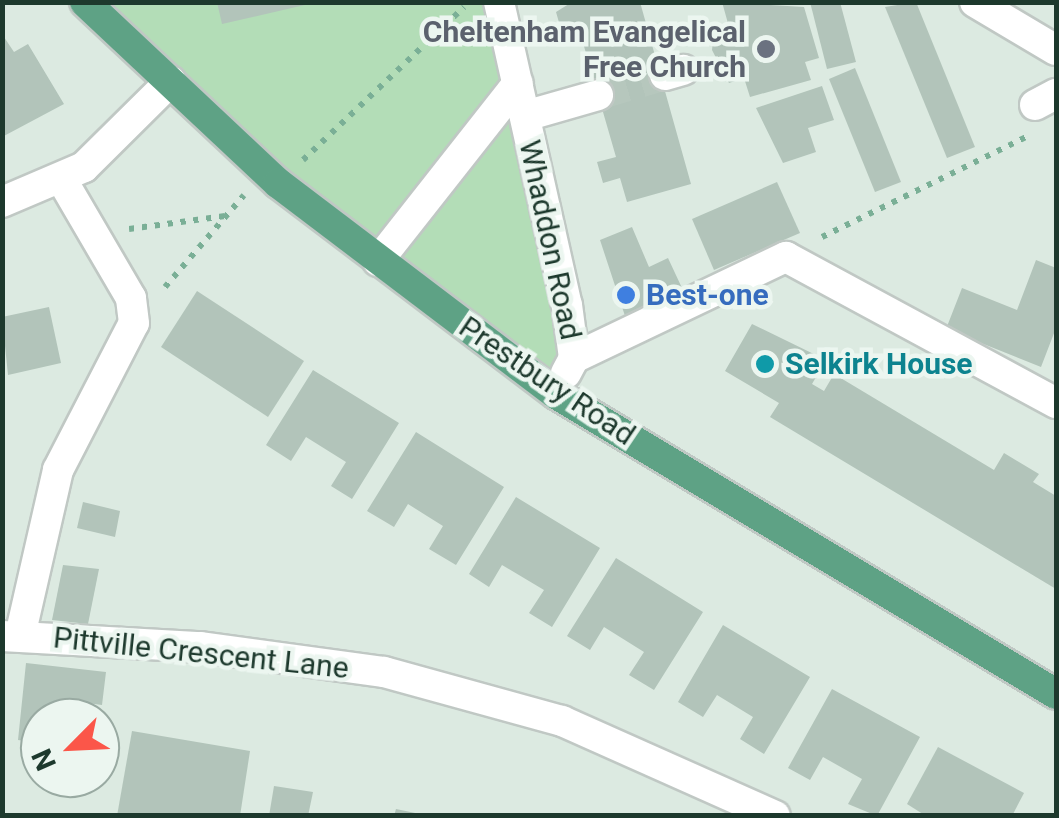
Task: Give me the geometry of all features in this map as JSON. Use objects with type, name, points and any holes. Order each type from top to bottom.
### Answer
[{"type":"main road","name":"Prestbury Road","points":[[85,2],[271,177],[556,394],[1056,694]]},
{"type":"street","name":"Whaddon Road","points":[[499,2],[574,358],[556,394]]},
{"type":"street","points":[[985,11],[1056,50]]},
{"type":"street","points":[[2,202],[62,180],[113,144],[171,81]]},
{"type":"street","name":"Whaddon Road","points":[[378,261],[518,84]]},
{"type":"street","points":[[525,116],[598,95]]},
{"type":"street","points":[[62,180],[93,234],[134,322]]},
{"type":"street","points":[[574,358],[786,257],[1056,403]]},
{"type":"street","name":"Pittville Crescent Lane","points":[[134,322],[58,470],[11,636],[201,647],[384,672],[562,721],[775,816]]},
{"type":"path","points":[[134,322],[226,216],[468,2]]},
{"type":"path","points":[[786,257],[1034,133],[1046,100]]},
{"type":"path","points":[[93,234],[226,216]]},
{"type":"green space","points":[[85,3],[499,3],[567,305],[556,394],[378,261]]},
{"type":"building","points":[[217,2],[309,2],[309,4],[222,24]]},
{"type":"building","points":[[572,2],[640,2],[691,184],[627,202],[620,178],[603,183],[597,162],[616,157],[579,29],[562,33],[556,12]]},
{"type":"building","name":"Cheltenham Evangelical Free Church","points":[[722,2],[804,7],[819,58],[805,62],[811,80],[750,97],[744,78],[729,83],[712,50],[714,31],[729,27]]},
{"type":"building","points":[[810,2],[840,2],[856,62],[827,69]]},
{"type":"building","points":[[916,2],[975,147],[947,158],[885,7]]},
{"type":"building","points":[[2,34],[14,52],[28,44],[64,104],[2,137]]},
{"type":"building","points":[[855,68],[901,182],[875,192],[829,79]]},
{"type":"building","points":[[822,86],[834,120],[808,128],[816,152],[783,163],[756,108]]},
{"type":"building","points":[[777,182],[800,233],[714,270],[692,219]]},
{"type":"building","points":[[632,227],[649,267],[668,258],[682,288],[625,316],[600,240]]},
{"type":"building","points":[[1036,260],[1056,268],[1056,328],[1041,367],[946,329],[962,288],[1017,310]]},
{"type":"building","points":[[197,291],[304,361],[268,417],[161,347]]},
{"type":"building","points":[[49,307],[61,363],[8,375],[2,317]]},
{"type":"building","points":[[752,324],[826,360],[812,384],[824,391],[834,374],[994,470],[1004,453],[1039,474],[1033,482],[1056,496],[1056,589],[770,417],[779,403],[725,371]]},
{"type":"building","points":[[313,370],[399,423],[352,499],[331,486],[346,462],[306,437],[291,461],[266,445]]},
{"type":"building","points":[[416,432],[504,487],[456,565],[429,549],[443,526],[408,504],[394,527],[367,511]]},
{"type":"building","points":[[516,497],[600,548],[552,627],[529,613],[544,590],[502,565],[489,587],[469,574]]},
{"type":"building","points":[[83,502],[120,511],[115,537],[77,528]]},
{"type":"building","points":[[616,558],[703,612],[654,690],[629,675],[644,652],[604,627],[590,650],[567,636]]},
{"type":"building","points":[[63,565],[99,569],[88,624],[52,620]]},
{"type":"building","points":[[723,625],[810,677],[764,754],[740,739],[753,717],[717,695],[703,717],[678,702]]},
{"type":"building","points":[[26,663],[106,672],[103,698],[22,698]]},
{"type":"building","points":[[832,689],[920,737],[877,816],[848,804],[862,779],[823,757],[810,780],[788,768]]},
{"type":"building","points":[[132,731],[250,751],[240,816],[117,816]]},
{"type":"building","points":[[938,747],[1024,793],[1012,816],[926,816],[907,804]]},
{"type":"building","points":[[274,786],[313,792],[308,816],[269,816]]},
{"type":"building","points":[[396,809],[420,814],[420,816],[394,816]]},
{"type":"tunnel","points":[[598,95],[665,75]]},
{"type":"place","name":"Cheltenham Evangelical Free Church","points":[[766,49]]},
{"type":"place","name":"Best-one","points":[[626,295]]},
{"type":"place","name":"Selkirk House","points":[[765,364]]}]
